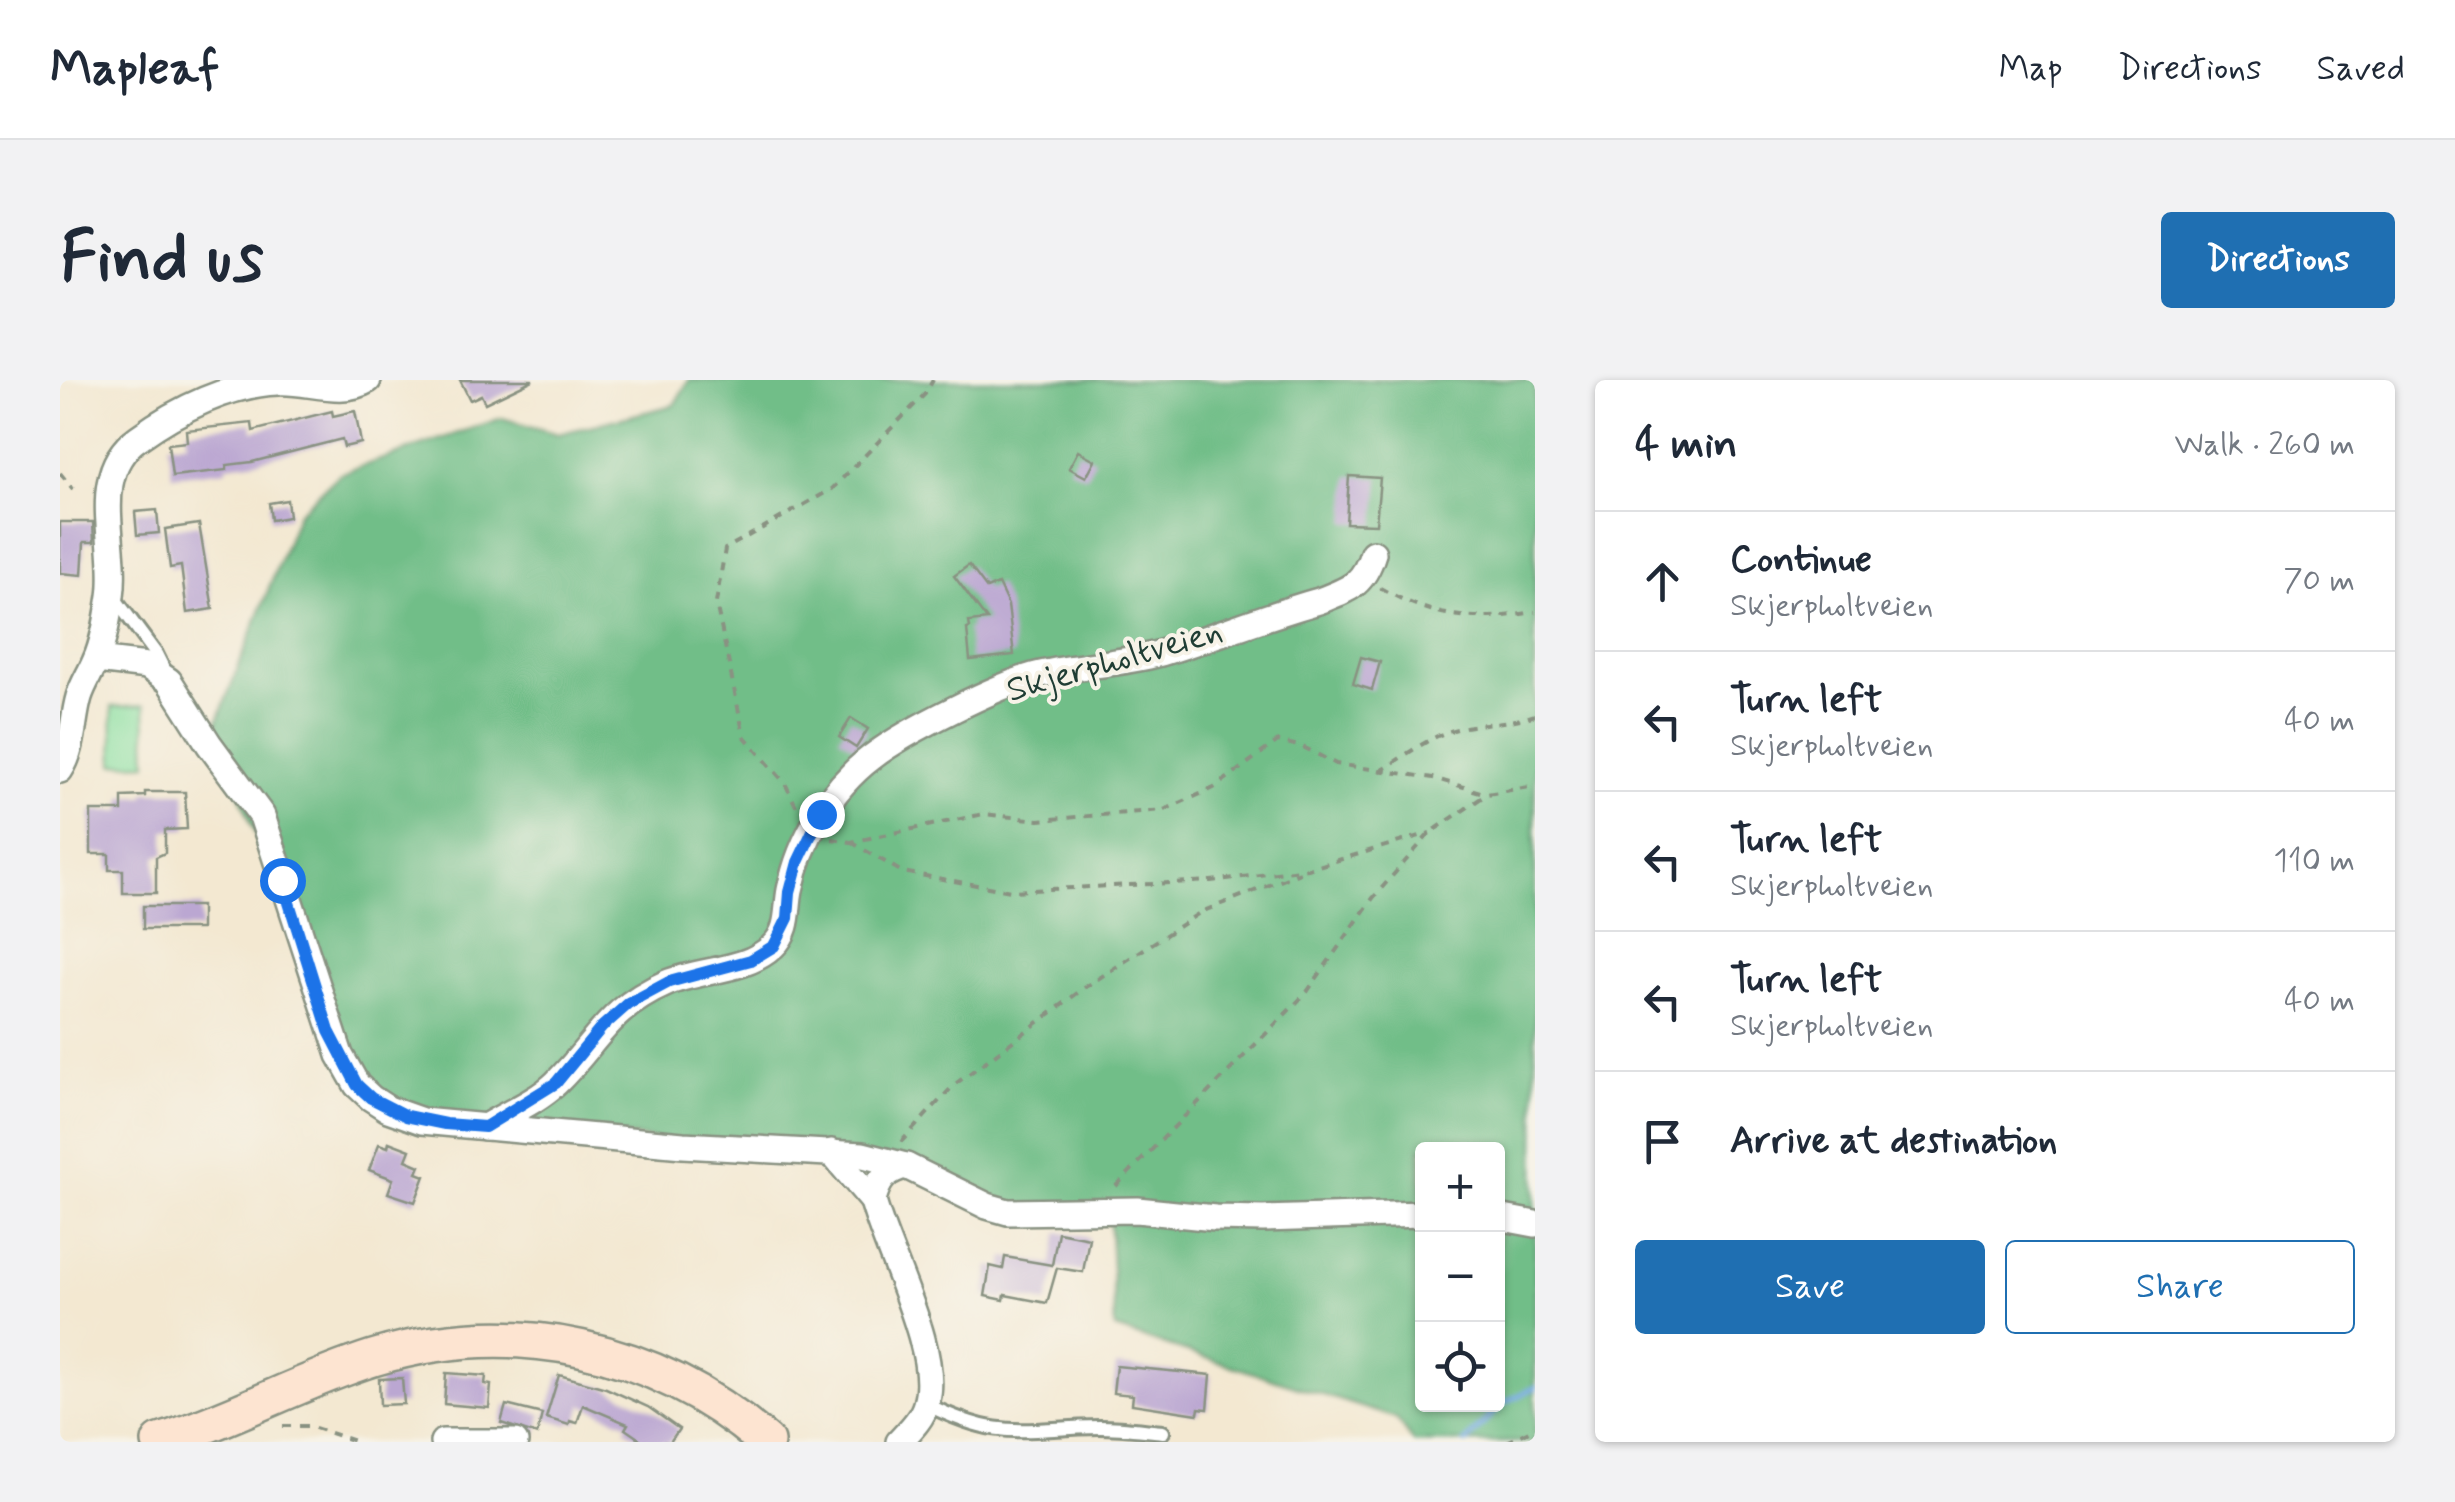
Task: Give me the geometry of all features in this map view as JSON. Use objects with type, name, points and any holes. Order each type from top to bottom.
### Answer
[{"type":"street","points":[[60,770],[80,696],[97,660],[112,594],[108,497],[110,479],[120,457],[135,440],[163,423],[242,383],[283,382],[336,388],[368,380]]},
{"type":"street","points":[[1362,578],[1373,552]]},
{"type":"street","name":"Skjerpholtveien","points":[[485,1127],[556,1083],[602,1027],[628,1004],[669,982],[751,960],[774,946],[788,918],[790,892],[804,846],[830,800],[877,753],[962,706],[1030,677],[1165,652],[1319,601],[1362,578]]},
{"type":"street","points":[[97,660],[147,666],[169,681],[208,744],[262,816],[329,1031],[357,1085],[380,1104],[406,1116],[445,1124],[831,1152],[895,1163],[986,1206],[1008,1212],[1108,1209],[1262,1219],[1415,1214]]},
{"type":"street","points":[[831,1152],[872,1201],[920,1338],[928,1376],[926,1404],[913,1428],[899,1442]]},
{"type":"street","points":[[872,1201],[895,1163]]},
{"type":"street","points":[[1505,1218],[1535,1224]]},
{"type":"street","points":[[160,1442],[208,1427],[373,1358],[480,1338],[563,1344],[629,1362],[724,1408],[766,1442]]},
{"type":"street","points":[[443,1442],[515,1442]]},
{"type":"lane","points":[[112,594],[156,654],[169,681]]},
{"type":"lane","points":[[926,1404],[972,1428],[1001,1435],[1102,1427],[1163,1432]]},
{"type":"path","points":[[933,380],[925,394],[832,489],[725,548],[716,603],[744,736],[785,783],[811,835],[851,842],[902,872],[1011,891],[1211,881],[1308,869]]},
{"type":"path","points":[[60,473],[74,489]]},
{"type":"path","points":[[1362,578],[1425,610],[1454,618],[1506,618],[1535,612]]},
{"type":"path","points":[[1380,771],[1434,737],[1458,728],[1512,723],[1535,714]]},
{"type":"path","points":[[851,842],[984,814],[1039,820],[1164,810],[1214,788],[1278,741],[1303,747],[1336,764],[1433,778],[1488,794]]},
{"type":"path","points":[[1108,1209],[1117,1184],[1307,992],[1373,898],[1430,834],[1488,794],[1535,786]]},
{"type":"path","points":[[895,1163],[954,1086],[1087,986],[1201,912],[1308,869],[1430,834]]},
{"type":"path","points":[[276,1428],[297,1424],[358,1442]]},
{"type":"path","points":[[1507,1442],[1535,1428]]},
{"type":"green space","points":[[689,380],[1535,380],[1535,1442],[1414,1442],[1396,1418],[1115,1329],[1109,1210],[1022,1214],[901,1167],[386,1109],[329,1018],[214,730],[298,513],[339,474],[502,418],[558,434],[674,405]]},
{"type":"green space","points":[[145,705],[147,763],[114,764],[112,707]]},
{"type":"building","points":[[460,380],[533,380],[485,403],[481,395],[470,400]]},
{"type":"building","points":[[332,411],[333,416],[355,411],[361,443],[344,447],[342,439],[227,465],[227,470],[172,476],[168,444],[187,442],[186,430],[252,423],[253,431]]},
{"type":"building","points":[[1078,451],[1095,460],[1086,477],[1069,468]]},
{"type":"building","points":[[1349,476],[1380,478],[1376,524],[1346,523]]},
{"type":"building","points":[[287,500],[289,517],[271,520],[269,503]]},
{"type":"building","points":[[157,510],[159,533],[137,535],[135,512]]},
{"type":"building","points":[[60,522],[93,522],[94,542],[84,542],[82,575],[60,573]]},
{"type":"building","points":[[199,524],[213,609],[187,613],[181,566],[170,568],[165,529]]},
{"type":"building","points":[[969,565],[987,589],[998,584],[1008,605],[1014,655],[970,660],[969,622],[987,620],[954,576]]},
{"type":"building","points":[[1361,657],[1380,662],[1372,690],[1353,684]]},
{"type":"building","points":[[851,718],[868,729],[856,748],[839,737]]},
{"type":"building","points":[[145,792],[185,792],[187,829],[165,830],[165,853],[156,857],[156,893],[123,893],[123,870],[109,870],[109,854],[91,854],[91,811],[122,811],[122,797],[145,796]]},
{"type":"building","points":[[143,906],[201,906],[201,929],[143,929]]},
{"type":"building","points":[[389,1142],[410,1150],[406,1160],[420,1166],[417,1173],[425,1176],[415,1202],[388,1193],[393,1179],[369,1170],[379,1144],[388,1147]]},
{"type":"building","points":[[1058,1232],[1089,1238],[1083,1272],[1057,1268],[1047,1303],[1005,1295],[1004,1300],[985,1296],[990,1266],[1003,1269],[1005,1257],[1052,1265]]},
{"type":"building","points":[[1116,1366],[1211,1375],[1208,1409],[1199,1408],[1198,1414],[1132,1404],[1133,1395],[1113,1393]]},
{"type":"building","points":[[446,1373],[486,1376],[485,1384],[491,1385],[489,1408],[444,1404]]},
{"type":"building","points":[[559,1375],[606,1388],[648,1407],[679,1429],[670,1442],[644,1442],[625,1429],[628,1424],[583,1405],[577,1423],[570,1421],[569,1425],[546,1418]]},
{"type":"building","points":[[402,1378],[404,1404],[380,1405],[379,1379]]},
{"type":"building","points":[[506,1405],[542,1414],[537,1435],[501,1423]]},
{"type":"waterway","points":[[1466,1442],[1503,1403],[1535,1388]]},
{"type":"route","points":[[282,880],[329,1031],[357,1085],[388,1109],[406,1116],[485,1127],[556,1083],[602,1027],[628,1004],[669,982],[751,960],[774,946],[788,918],[798,862],[821,814]]}]
